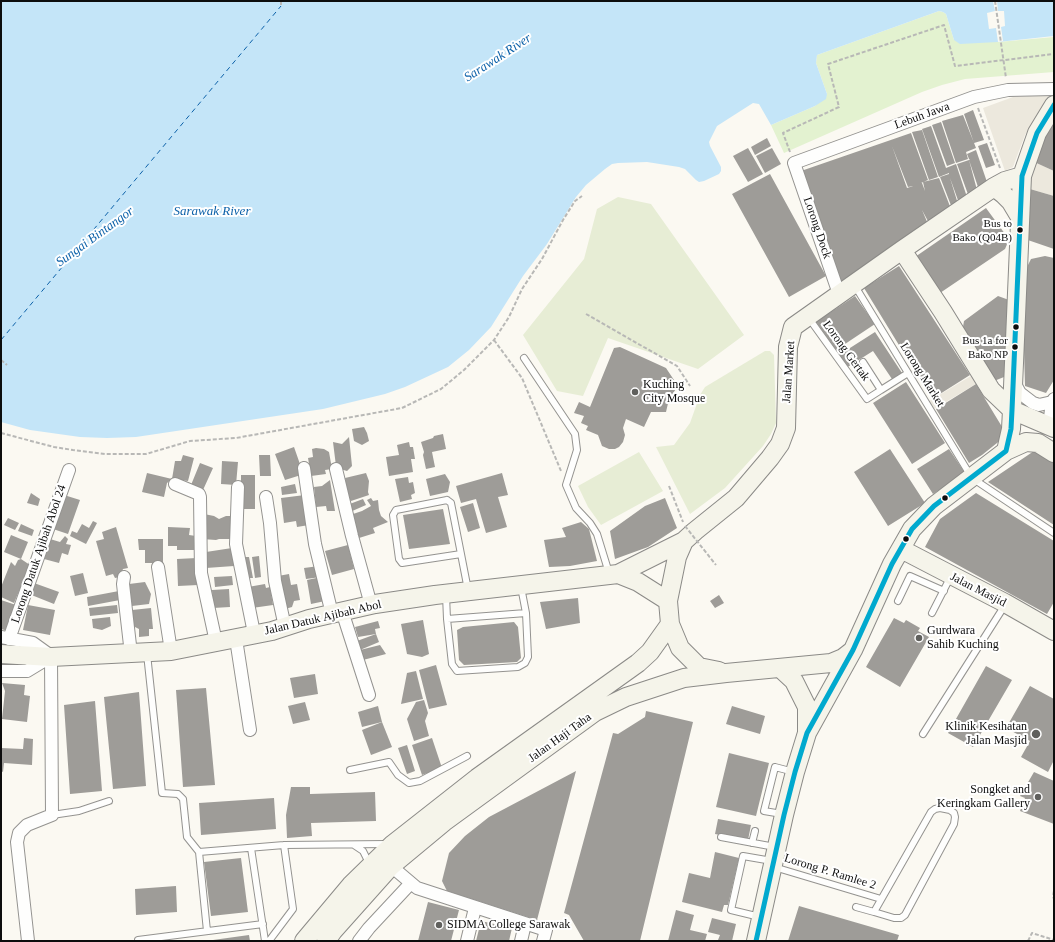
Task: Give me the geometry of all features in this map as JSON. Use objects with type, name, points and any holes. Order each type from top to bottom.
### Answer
[{"type":"main road","points":[[1020,216],[1011,202],[1003,194],[1007,181],[1054,105]]},
{"type":"main road","points":[[1006,451],[1011,429],[1014,382],[1020,216],[1007,181]]},
{"type":"main road","name":"Jalan Market","points":[[668,601],[677,557],[684,534],[695,531],[736,498],[780,444],[786,428],[788,347],[793,327],[902,250],[1007,181]]},
{"type":"main road","points":[[902,250],[943,312],[991,390],[1012,410],[1051,426]]},
{"type":"main road","points":[[991,390],[999,392],[1006,390],[1014,382]]},
{"type":"main road","points":[[756,941],[784,815],[807,733],[853,650],[892,564],[912,529],[934,506],[1006,451],[1026,442],[1038,443],[1054,453]]},
{"type":"main road","name":"Jalan Datuk Ajibah Abol","points":[[4,644],[51,657],[171,651],[236,639],[254,633],[272,631],[337,612],[371,605],[469,591],[614,574],[684,534]]},
{"type":"main road","name":"Jalan Masjid","points":[[901,549],[947,583],[1005,604],[1054,631]]},
{"type":"main road","name":"Jalan Datuk Ajibah Abol","points":[[614,574],[638,582],[668,601]]},
{"type":"main road","points":[[668,601],[670,624],[680,648],[699,667],[726,673]]},
{"type":"main road","name":"Jalan Haji Taha","points":[[304,941],[350,886],[393,844],[477,778],[638,663],[650,652],[670,624]]},
{"type":"main road","name":"Jalan Haji Taha","points":[[326,941],[333,931],[391,866],[444,822],[595,712],[626,697],[684,678],[831,664],[843,658],[853,650]]},
{"type":"main road","points":[[780,668],[794,681],[806,707],[807,733]]},
{"type":"street","name":"Lebuh Jawa","points":[[794,163],[974,98],[1008,90],[1054,89]]},
{"type":"street","name":"Lorong Dock","points":[[794,163],[839,294]]},
{"type":"street","points":[[1014,382],[1020,393],[1032,403],[1039,405],[1053,400],[1051,426]]},
{"type":"street","points":[[304,468],[315,544],[337,612],[369,695]]},
{"type":"street","points":[[336,469],[352,536],[371,605]]},
{"type":"street","name":"Lorong Datuk Ajibah Abol 24","points":[[4,644],[69,470]]},
{"type":"street","points":[[175,484],[199,494],[200,497],[201,573],[216,642]]},
{"type":"street","points":[[238,487],[236,544],[254,633]]},
{"type":"street","points":[[266,497],[270,523],[275,582],[285,627]]},
{"type":"street","points":[[158,567],[171,651]]},
{"type":"street","points":[[124,577],[122,584],[139,653]]},
{"type":"street","points":[[236,639],[250,730]]},
{"type":"street","points":[[1,671],[27,671],[51,657]]},
{"type":"street","points":[[28,941],[17,842],[19,833],[27,825],[52,815],[51,657]]},
{"type":"street","points":[[391,866],[410,884],[417,888],[546,930],[543,941]]},
{"type":"street","points":[[359,941],[369,928],[410,884]]},
{"type":"street","points":[[466,941],[475,908]]},
{"type":"street","points":[[521,941],[525,924]]},
{"type":"lane","name":"Lorong Market","points":[[854,284],[972,478]]},
{"type":"lane","name":"Lorong Gertak","points":[[807,316],[867,399],[881,390]]},
{"type":"lane","points":[[524,358],[574,434],[577,450],[566,485],[576,508],[590,523],[597,534],[614,574]]},
{"type":"lane","points":[[862,362],[881,390],[908,373]]},
{"type":"lane","points":[[972,478],[1054,533]]},
{"type":"lane","points":[[461,554],[402,563],[399,559],[393,514],[396,510],[447,500],[451,504],[469,591]]},
{"type":"lane","points":[[898,602],[910,576],[947,583],[932,613]]},
{"type":"lane","points":[[446,594],[452,664],[457,671],[512,668],[518,667],[525,663],[528,657],[526,613],[521,585]]},
{"type":"lane","points":[[923,734],[1005,604]]},
{"type":"lane","points":[[447,619],[526,613]]},
{"type":"lane","points":[[139,653],[162,793],[178,794],[183,799],[186,837],[199,852],[207,931]]},
{"type":"lane","points":[[350,770],[389,762],[398,775],[409,783],[420,781],[467,756]]},
{"type":"lane","points":[[52,815],[79,811],[109,802]]},
{"type":"lane","points":[[856,907],[894,918],[901,918],[905,915],[954,824],[954,813],[950,810],[940,808],[931,812],[874,912]]},
{"type":"lane","points":[[752,843],[754,831]]},
{"type":"lane","points":[[721,836],[752,843],[774,859]]},
{"type":"lane","points":[[199,852],[284,845],[393,844]]},
{"type":"lane","points":[[269,941],[292,909],[284,845]]},
{"type":"lane","points":[[354,845],[363,851],[370,867]]},
{"type":"lane","points":[[251,848],[265,941]]},
{"type":"lane","points":[[761,917],[731,910],[743,856],[774,859]]},
{"type":"lane","name":"Lorong P. Ramlee 2","points":[[774,859],[882,899]]},
{"type":"lane","points":[[138,940],[179,938],[207,931],[263,924]]},
{"type":"path","points":[[281,1],[281,6]]},
{"type":"path","points":[[995,1],[1008,90]]},
{"type":"path","points":[[794,163],[783,132],[839,107],[828,64],[944,25],[955,66],[1054,54]]},
{"type":"path","points":[[974,98],[1007,181]]},
{"type":"path","points":[[1,433],[54,447],[72,450],[105,454],[146,454],[190,442],[236,438],[402,408],[441,389],[464,370],[494,340],[509,317],[522,289],[542,259],[563,220],[575,202],[582,196]]},
{"type":"path","points":[[586,314],[677,366],[690,386]]},
{"type":"path","points":[[494,340],[522,378],[566,485]]},
{"type":"path","points":[[1,360],[7,365]]},
{"type":"path","points":[[669,486],[684,534],[716,565]]},
{"type":"path","points":[[1054,891],[1054,899]]},
{"type":"path","points":[[1028,941],[1032,933],[1054,940]]},
{"type":"green space","points":[[939,11],[946,14],[954,40],[998,42],[1054,37],[1054,72],[965,79],[942,85],[922,92],[784,153],[771,125],[815,106],[827,94],[816,63],[817,55]]},
{"type":"green space","points":[[618,197],[651,204],[744,335],[698,369],[608,338],[583,396],[557,391],[523,335],[584,259],[597,209]]},
{"type":"green space","points":[[765,351],[770,351],[774,355],[776,423],[771,434],[763,446],[725,488],[690,514],[656,447],[674,445],[690,423],[700,395],[705,387]]},
{"type":"green space","points":[[639,452],[663,491],[601,525],[588,507],[578,486]]},
{"type":"shaded area","points":[[1049,95],[1025,135],[1013,167],[1005,171],[983,108],[1013,97]]},
{"type":"shaded area","points":[[1032,161],[1054,171],[1054,196],[1023,187]]},
{"type":"shaded area","points":[[979,371],[984,379],[931,411],[926,403]]},
{"type":"water","name":"Sarawak River","points":[[1,1],[1054,1],[1054,36],[998,42],[960,44],[954,40],[946,14],[939,11],[817,55],[816,63],[827,94],[826,99],[815,106],[771,125],[759,104],[753,103],[717,126],[709,142],[721,167],[719,174],[699,182],[685,169],[679,167],[647,162],[618,163],[612,164],[586,185],[576,197],[547,244],[523,276],[491,327],[469,350],[448,367],[405,387],[385,394],[323,409],[136,437],[107,438],[80,437],[30,430],[1,422]]},
{"type":"pier","points":[[993,1],[997,1],[998,11],[1004,11],[1005,26],[1001,27],[1003,41],[998,42],[996,28],[989,29],[987,13],[995,11]]},
{"type":"building","points":[[973,110],[984,140],[974,143],[964,114]]},
{"type":"building","points":[[963,115],[976,148],[966,152],[968,159],[956,163],[942,121]]},
{"type":"building","points":[[1054,120],[1054,171],[1032,161]]},
{"type":"building","points":[[941,122],[955,163],[947,166],[932,125]]},
{"type":"building","points":[[931,126],[946,168],[956,164],[967,197],[959,203],[950,178],[958,204],[952,208],[940,177],[949,173],[939,177],[922,129]]},
{"type":"building","points":[[922,130],[938,177],[929,180],[912,132]]},
{"type":"building","points":[[911,133],[928,180],[924,182],[939,178],[951,209],[929,223],[922,210],[928,224],[881,257],[838,283],[801,171]],"holes":[[[892,146],[908,187],[913,186],[907,188]]]},
{"type":"building","points":[[767,138],[771,146],[755,155],[751,147]]},
{"type":"building","points":[[987,143],[995,165],[986,168],[978,146]]},
{"type":"building","points":[[748,148],[763,174],[748,182],[733,156]]},
{"type":"building","points":[[772,148],[781,164],[765,173],[756,156]]},
{"type":"building","points":[[976,150],[987,182],[979,190],[969,160],[970,159],[967,154]]},
{"type":"building","points":[[969,160],[977,190],[969,197],[957,164]]},
{"type":"building","points":[[770,174],[826,276],[789,297],[732,194]]},
{"type":"building","points":[[1023,187],[1054,196],[1054,249],[1022,238]]},
{"type":"building","points":[[986,208],[1008,238],[1005,249],[940,293],[915,257]]},
{"type":"building","points":[[1045,256],[1054,258],[1054,380],[1046,393],[1025,386],[1022,277],[1031,259]]},
{"type":"building","points":[[899,266],[970,375],[932,399],[864,288]]},
{"type":"building","points":[[855,296],[875,324],[836,350],[816,322]]},
{"type":"building","points":[[998,296],[1009,300],[1004,377],[994,381],[962,333],[964,321]]},
{"type":"building","points":[[875,332],[902,373],[892,379],[873,351],[846,368],[839,355]]},
{"type":"building","name":"Kuching City Mosque","points":[[620,347],[666,368],[678,386],[669,399],[666,412],[651,412],[644,427],[626,419],[623,428],[625,435],[623,442],[615,449],[609,449],[602,446],[598,435],[586,430],[588,426],[581,423],[584,416],[574,413],[579,402],[590,407],[614,348]]},
{"type":"building","points":[[906,382],[945,443],[912,464],[873,403]]},
{"type":"building","points":[[976,384],[1007,435],[982,455],[969,463],[936,409]]},
{"type":"building","points":[[364,427],[369,441],[362,445],[354,441],[352,429]]},
{"type":"building","points":[[443,434],[446,449],[432,452],[435,467],[426,469],[421,442]]},
{"type":"building","points":[[349,437],[352,466],[347,471],[336,466],[333,442],[342,444]]},
{"type":"building","points":[[409,442],[410,447],[413,447],[415,459],[411,459],[413,472],[389,476],[386,457],[399,455],[397,445]]},
{"type":"building","points":[[294,447],[301,467],[301,475],[285,480],[275,454]]},
{"type":"building","points":[[312,449],[324,449],[329,452],[332,469],[325,470],[326,474],[311,476],[308,458],[313,457]]},
{"type":"building","points":[[890,449],[925,503],[888,526],[854,472]]},
{"type":"building","points":[[949,449],[965,473],[933,494],[917,469]]},
{"type":"building","points":[[1037,449],[1054,460],[1054,525],[988,482]]},
{"type":"building","points":[[183,455],[194,458],[188,481],[172,479],[175,461],[181,461]]},
{"type":"building","points":[[259,455],[270,455],[271,476],[260,476]]},
{"type":"building","points":[[222,461],[238,462],[236,485],[221,484]]},
{"type":"building","points":[[200,463],[213,468],[203,490],[191,485]]},
{"type":"building","points":[[147,473],[172,479],[167,483],[164,497],[142,492]]},
{"type":"building","points":[[366,473],[369,481],[369,495],[351,501],[348,499],[345,478]]},
{"type":"building","points":[[502,473],[508,495],[498,497],[507,527],[486,533],[476,499],[461,503],[456,486]]},
{"type":"building","points":[[445,474],[450,482],[448,492],[430,496],[426,479]]},
{"type":"building","points":[[241,475],[255,475],[255,509],[241,509]]},
{"type":"building","points":[[408,477],[409,483],[413,482],[415,493],[411,495],[412,499],[400,502],[395,479]]},
{"type":"building","points":[[330,480],[335,511],[327,511],[326,506],[316,507],[314,487],[322,486]]},
{"type":"building","points":[[295,484],[297,493],[282,495],[281,487]]},
{"type":"building","points":[[31,493],[40,499],[38,506],[27,503]]},
{"type":"building","points":[[976,493],[1054,541],[1054,602],[1047,614],[925,547],[940,519]]},
{"type":"building","points":[[64,495],[80,500],[68,534],[53,529]]},
{"type":"building","points":[[305,495],[309,525],[297,527],[296,521],[284,523],[281,498]]},
{"type":"building","points":[[371,498],[373,501],[378,500],[381,516],[388,522],[373,528],[375,533],[359,538],[350,515],[371,506],[367,500]]},
{"type":"building","points":[[665,498],[677,528],[648,547],[615,559],[610,531],[645,506]]},
{"type":"building","points":[[363,499],[366,505],[350,512],[347,505]]},
{"type":"building","points":[[473,503],[480,528],[468,532],[460,507]]},
{"type":"building","points":[[443,509],[450,544],[409,549],[403,515]]},
{"type":"building","points":[[204,514],[214,516],[219,519],[226,516],[231,516],[231,539],[202,539]]},
{"type":"building","points":[[8,518],[19,523],[15,530],[4,525]]},
{"type":"building","points":[[93,521],[97,523],[86,544],[70,536],[72,531],[77,533],[82,524],[89,528]]},
{"type":"building","points":[[581,522],[589,529],[597,561],[570,566],[549,567],[544,540],[566,537],[562,528]]},
{"type":"building","points":[[21,524],[34,530],[32,536],[18,531]]},
{"type":"building","points":[[116,527],[128,568],[123,569],[120,577],[115,578],[113,574],[106,576],[96,541],[104,539],[102,532]]},
{"type":"building","points":[[168,527],[190,528],[189,535],[196,536],[196,550],[177,550],[177,546],[168,546]]},
{"type":"building","points":[[11,535],[28,542],[21,559],[4,552]]},
{"type":"building","points":[[65,536],[68,539],[66,544],[71,545],[68,555],[62,553],[59,563],[44,559],[50,539],[60,542]]},
{"type":"building","points":[[138,539],[163,539],[163,563],[145,563],[145,550],[139,550]]},
{"type":"building","points":[[348,545],[354,569],[332,575],[325,551]]},
{"type":"building","points":[[232,548],[234,566],[206,568],[206,552]]},
{"type":"building","points":[[259,556],[261,577],[255,578],[252,557]]},
{"type":"building","points":[[241,557],[249,557],[253,578],[244,578]]},
{"type":"building","points":[[197,558],[198,585],[178,586],[177,559]]},
{"type":"building","points":[[21,559],[30,565],[14,603],[1,597],[1,587],[11,562],[15,566],[18,560]]},
{"type":"building","points":[[319,566],[321,577],[306,579],[304,568]]},
{"type":"building","points":[[83,573],[88,593],[75,596],[70,576]]},
{"type":"building","points":[[289,574],[291,585],[297,584],[300,600],[294,601],[292,607],[285,609],[278,576]]},
{"type":"building","points":[[232,576],[233,585],[215,587],[214,577]]},
{"type":"building","points":[[321,577],[325,601],[311,604],[307,580]]},
{"type":"building","points":[[145,582],[151,594],[149,604],[132,606],[129,584]]},
{"type":"building","points":[[34,583],[59,592],[54,604],[29,594]]},
{"type":"building","points":[[265,584],[266,588],[270,587],[273,605],[252,608],[248,587]]},
{"type":"building","points":[[229,589],[230,607],[213,608],[212,590]]},
{"type":"building","points":[[119,591],[120,600],[88,606],[87,597]]},
{"type":"building","points":[[719,595],[724,603],[715,608],[710,601]]},
{"type":"building","points":[[578,598],[580,623],[546,629],[540,602]]},
{"type":"building","points":[[1,600],[16,605],[8,631],[1,629]]},
{"type":"building","points":[[28,605],[55,610],[50,635],[23,630]]},
{"type":"building","points":[[117,605],[118,613],[90,616],[89,608]]},
{"type":"building","points":[[151,608],[153,629],[149,629],[149,636],[139,637],[139,629],[133,626],[132,610]]},
{"type":"building","points":[[110,617],[111,626],[102,630],[93,628],[92,619]]},
{"type":"building","points":[[894,618],[904,623],[906,620],[920,628],[918,631],[929,637],[900,687],[866,667]]},
{"type":"building","points":[[423,620],[429,654],[422,657],[407,654],[401,624]]},
{"type":"building","points":[[378,621],[380,628],[375,629],[376,634],[358,637],[355,627]]},
{"type":"building","points":[[514,622],[518,627],[521,658],[517,662],[464,665],[459,660],[457,630],[463,627]]},
{"type":"building","points":[[376,634],[379,642],[360,650],[357,641]]},
{"type":"building","points":[[380,645],[386,654],[363,660],[360,650]]},
{"type":"building","points":[[436,665],[447,705],[429,709],[419,670]]},
{"type":"building","points":[[986,666],[1012,680],[973,747],[948,733]]},
{"type":"building","points":[[416,671],[423,699],[401,704],[407,673]]},
{"type":"building","points":[[315,674],[318,694],[294,698],[290,678]]},
{"type":"building","points":[[2,683],[25,685],[24,695],[30,696],[27,722],[2,719],[5,691]]},
{"type":"building","name":"Klinik Kesihatan Jalan Masjid","points":[[1030,686],[1054,699],[1054,760],[1048,772],[1021,757],[1030,741],[1006,728]]},
{"type":"building","points":[[206,688],[215,785],[183,787],[176,690]]},
{"type":"building","points":[[139,692],[146,786],[113,789],[104,697]]},
{"type":"building","points":[[424,700],[428,713],[425,721],[429,736],[414,741],[407,719],[416,702]]},
{"type":"building","points":[[95,701],[102,791],[70,794],[64,705]]},
{"type":"building","points":[[305,702],[310,720],[293,724],[288,706]]},
{"type":"building","points":[[378,706],[382,722],[362,727],[358,712]]},
{"type":"building","points":[[732,706],[765,716],[760,734],[726,724]]},
{"type":"building","points":[[646,711],[693,722],[640,941],[584,941],[569,915],[564,913],[613,733],[618,734],[645,717]]},
{"type":"building","points":[[382,722],[392,747],[371,755],[362,730]]},
{"type":"building","points":[[24,738],[33,739],[32,765],[4,763],[3,772],[1,771],[1,748],[23,749]]},
{"type":"building","points":[[432,738],[442,768],[422,775],[412,745]]},
{"type":"building","points":[[407,745],[415,771],[407,774],[398,748]]},
{"type":"building","points":[[729,753],[769,763],[756,816],[716,807]]},
{"type":"building","points":[[576,771],[537,920],[447,891],[442,881],[449,853],[465,836],[489,817]]},
{"type":"building","name":"Songket and Keringkam Gallery","points":[[1034,772],[1054,781],[1054,824],[1020,811],[1025,798],[1020,796]]},
{"type":"building","points":[[291,787],[310,787],[310,794],[375,792],[376,821],[311,823],[312,836],[287,838],[286,815]]},
{"type":"building","points":[[274,798],[276,829],[201,835],[199,803]]},
{"type":"building","points":[[718,819],[751,825],[748,840],[715,834]]},
{"type":"building","points":[[715,852],[739,858],[728,905],[724,905],[722,912],[682,902],[689,873],[710,878]]},
{"type":"building","points":[[241,858],[248,912],[211,916],[204,862]]},
{"type":"building","points":[[176,886],[177,912],[136,915],[135,889]]},
{"type":"building","name":"SIDMA College Sarawak","points":[[428,902],[459,910],[451,941],[418,941]]},
{"type":"building","points":[[799,906],[899,935],[897,941],[788,941]]},
{"type":"building","points":[[676,910],[694,915],[690,930],[707,934],[705,941],[668,941]]},
{"type":"building","points":[[712,918],[736,924],[732,941],[718,940],[720,935],[708,932]]},
{"type":"building","points":[[481,921],[512,928],[509,941],[476,941]]},
{"type":"building","points":[[249,935],[250,941],[213,941],[213,940]]},
{"type":"ferry route","points":[[1,340],[281,6]]},
{"type":"transit line","points":[[756,941],[784,815],[807,733],[853,650],[892,564],[912,529],[934,506],[1006,451],[1011,429],[1022,176],[1037,133],[1054,105]]},
{"type":"place","name":"Bus to Bako (Q04B)","points":[[1020,230]]},
{"type":"place","name":"Bus 1a for Bako NP","points":[[1015,347]]},
{"type":"place","name":"Kuching City Mosque","points":[[635,392]]},
{"type":"place","name":"Gurdwara Sahib Kuching","points":[[919,638]]},
{"type":"place","name":"Klinik Kesihatan Jalan Masjid","points":[[1036,734]]},
{"type":"place","name":"Songket and Keringkam Gallery","points":[[1038,797]]},
{"type":"place","name":"SIDMA College Sarawak","points":[[439,925]]},
{"type":"water label","name":"Sungai Bintangor","points":[[95,237]]}]
